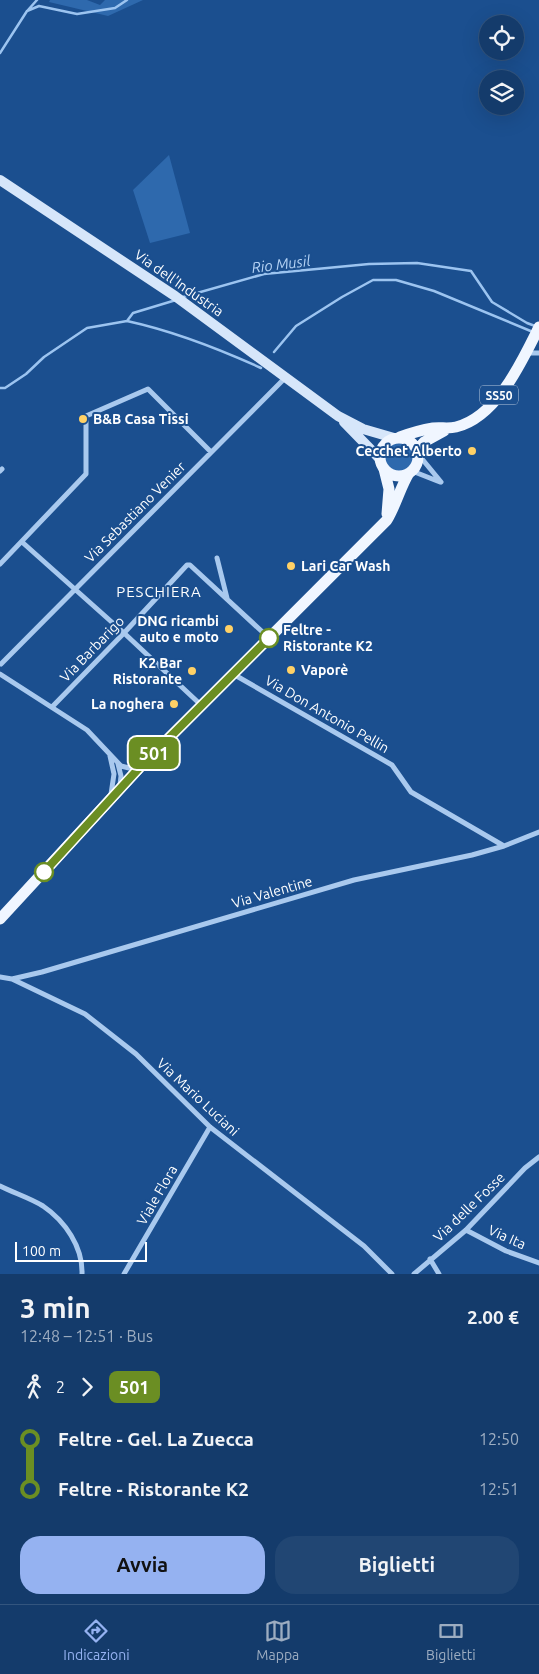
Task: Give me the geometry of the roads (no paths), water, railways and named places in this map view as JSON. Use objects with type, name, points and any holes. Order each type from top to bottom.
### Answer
[{"type":"main road","name":"SS50","points":[[397,438],[424,430],[457,427],[472,420],[490,405],[503,390],[539,326]]},
{"type":"main road","name":"SS50","points":[[418,452],[432,436],[449,428]]},
{"type":"main road","points":[[0,919],[141,766],[387,520],[402,486],[417,465],[418,452],[410,441],[397,438],[385,444],[382,448],[382,464],[389,488],[387,520]]},
{"type":"main road","points":[[382,464],[396,476],[411,472]]},
{"type":"street","name":"Via dell'Industria","points":[[0,180],[175,296],[338,416],[363,429],[397,438]]},
{"type":"street","points":[[528,348],[539,353]]},
{"type":"street","name":"Via Sebastiano Venier","points":[[1,664],[286,377]]},
{"type":"street","points":[[0,564],[86,474],[86,416],[148,389],[211,452]]},
{"type":"street","name":"Via dell'Industria","points":[[338,416],[382,464]]},
{"type":"street","points":[[411,472],[441,482],[418,452]]},
{"type":"street","points":[[22,542],[201,705]]},
{"type":"street","points":[[217,558],[227,599],[269,638]]},
{"type":"street","name":"Via Barbarigo","points":[[52,707],[187,565],[190,565],[227,599]]},
{"type":"street","points":[[0,674],[87,730],[109,753],[118,764],[121,781],[112,797]]},
{"type":"street","name":"Via Don Antonio Pellin","points":[[233,674],[392,764],[411,792],[504,846]]},
{"type":"street","points":[[109,753],[114,774],[112,797]]},
{"type":"street","points":[[118,764],[129,768],[141,766]]},
{"type":"street","name":"Via Valentine","points":[[12,979],[42,972],[354,880],[472,855],[504,846],[539,832]]},
{"type":"street","name":"Via Mario Luciani","points":[[0,977],[12,979],[85,1014],[136,1054],[210,1127],[364,1246],[392,1274]]},
{"type":"street","name":"Viale Flora","points":[[124,1274],[210,1127]]},
{"type":"street","name":"Via delle Fosse","points":[[414,1274],[466,1230],[525,1168],[539,1157]]},
{"type":"street","points":[[0,1186],[43,1206],[63,1224],[78,1246],[83,1262],[82,1274]]},
{"type":"street","name":"Via Ita","points":[[466,1230],[506,1251],[539,1263]]},
{"type":"street","points":[[430,1259],[439,1274]]},
{"type":"waterway","points":[[28,10],[37,0]]},
{"type":"waterway","points":[[0,53],[27,11],[39,6],[77,14],[115,8],[127,0]]},
{"type":"waterway","name":"Rio Musil","points":[[183,297],[264,274],[369,264],[417,263],[471,271],[492,302],[535,326]]},
{"type":"waterway","points":[[274,352],[296,326],[373,280],[396,280],[434,291],[533,332]]},
{"type":"waterway","name":"Rio Musil","points":[[0,388],[5,388],[26,374],[44,357],[87,328],[127,321],[133,313],[176,300]]},
{"type":"waterway","points":[[127,321],[195,341],[261,368]]},
{"type":"place","name":"B&B Casa Tissi","points":[[83,419]]},
{"type":"place","name":"Cecchet Alberto","points":[[472,451]]},
{"type":"place","name":"Lari Car Wash","points":[[291,566]]},
{"type":"place","name":"DNG ricambi auto e moto","points":[[229,629]]},
{"type":"place","name":"Feltre - Ristorante K2","points":[[269,638]]},
{"type":"place","name":"Vaporè","points":[[291,670]]},
{"type":"place","name":"K2 Bar Ristorante","points":[[192,671]]},
{"type":"place","name":"La noghera","points":[[174,704]]},
{"type":"district","name":"PESCHIERA","points":[[159,591]]}]
